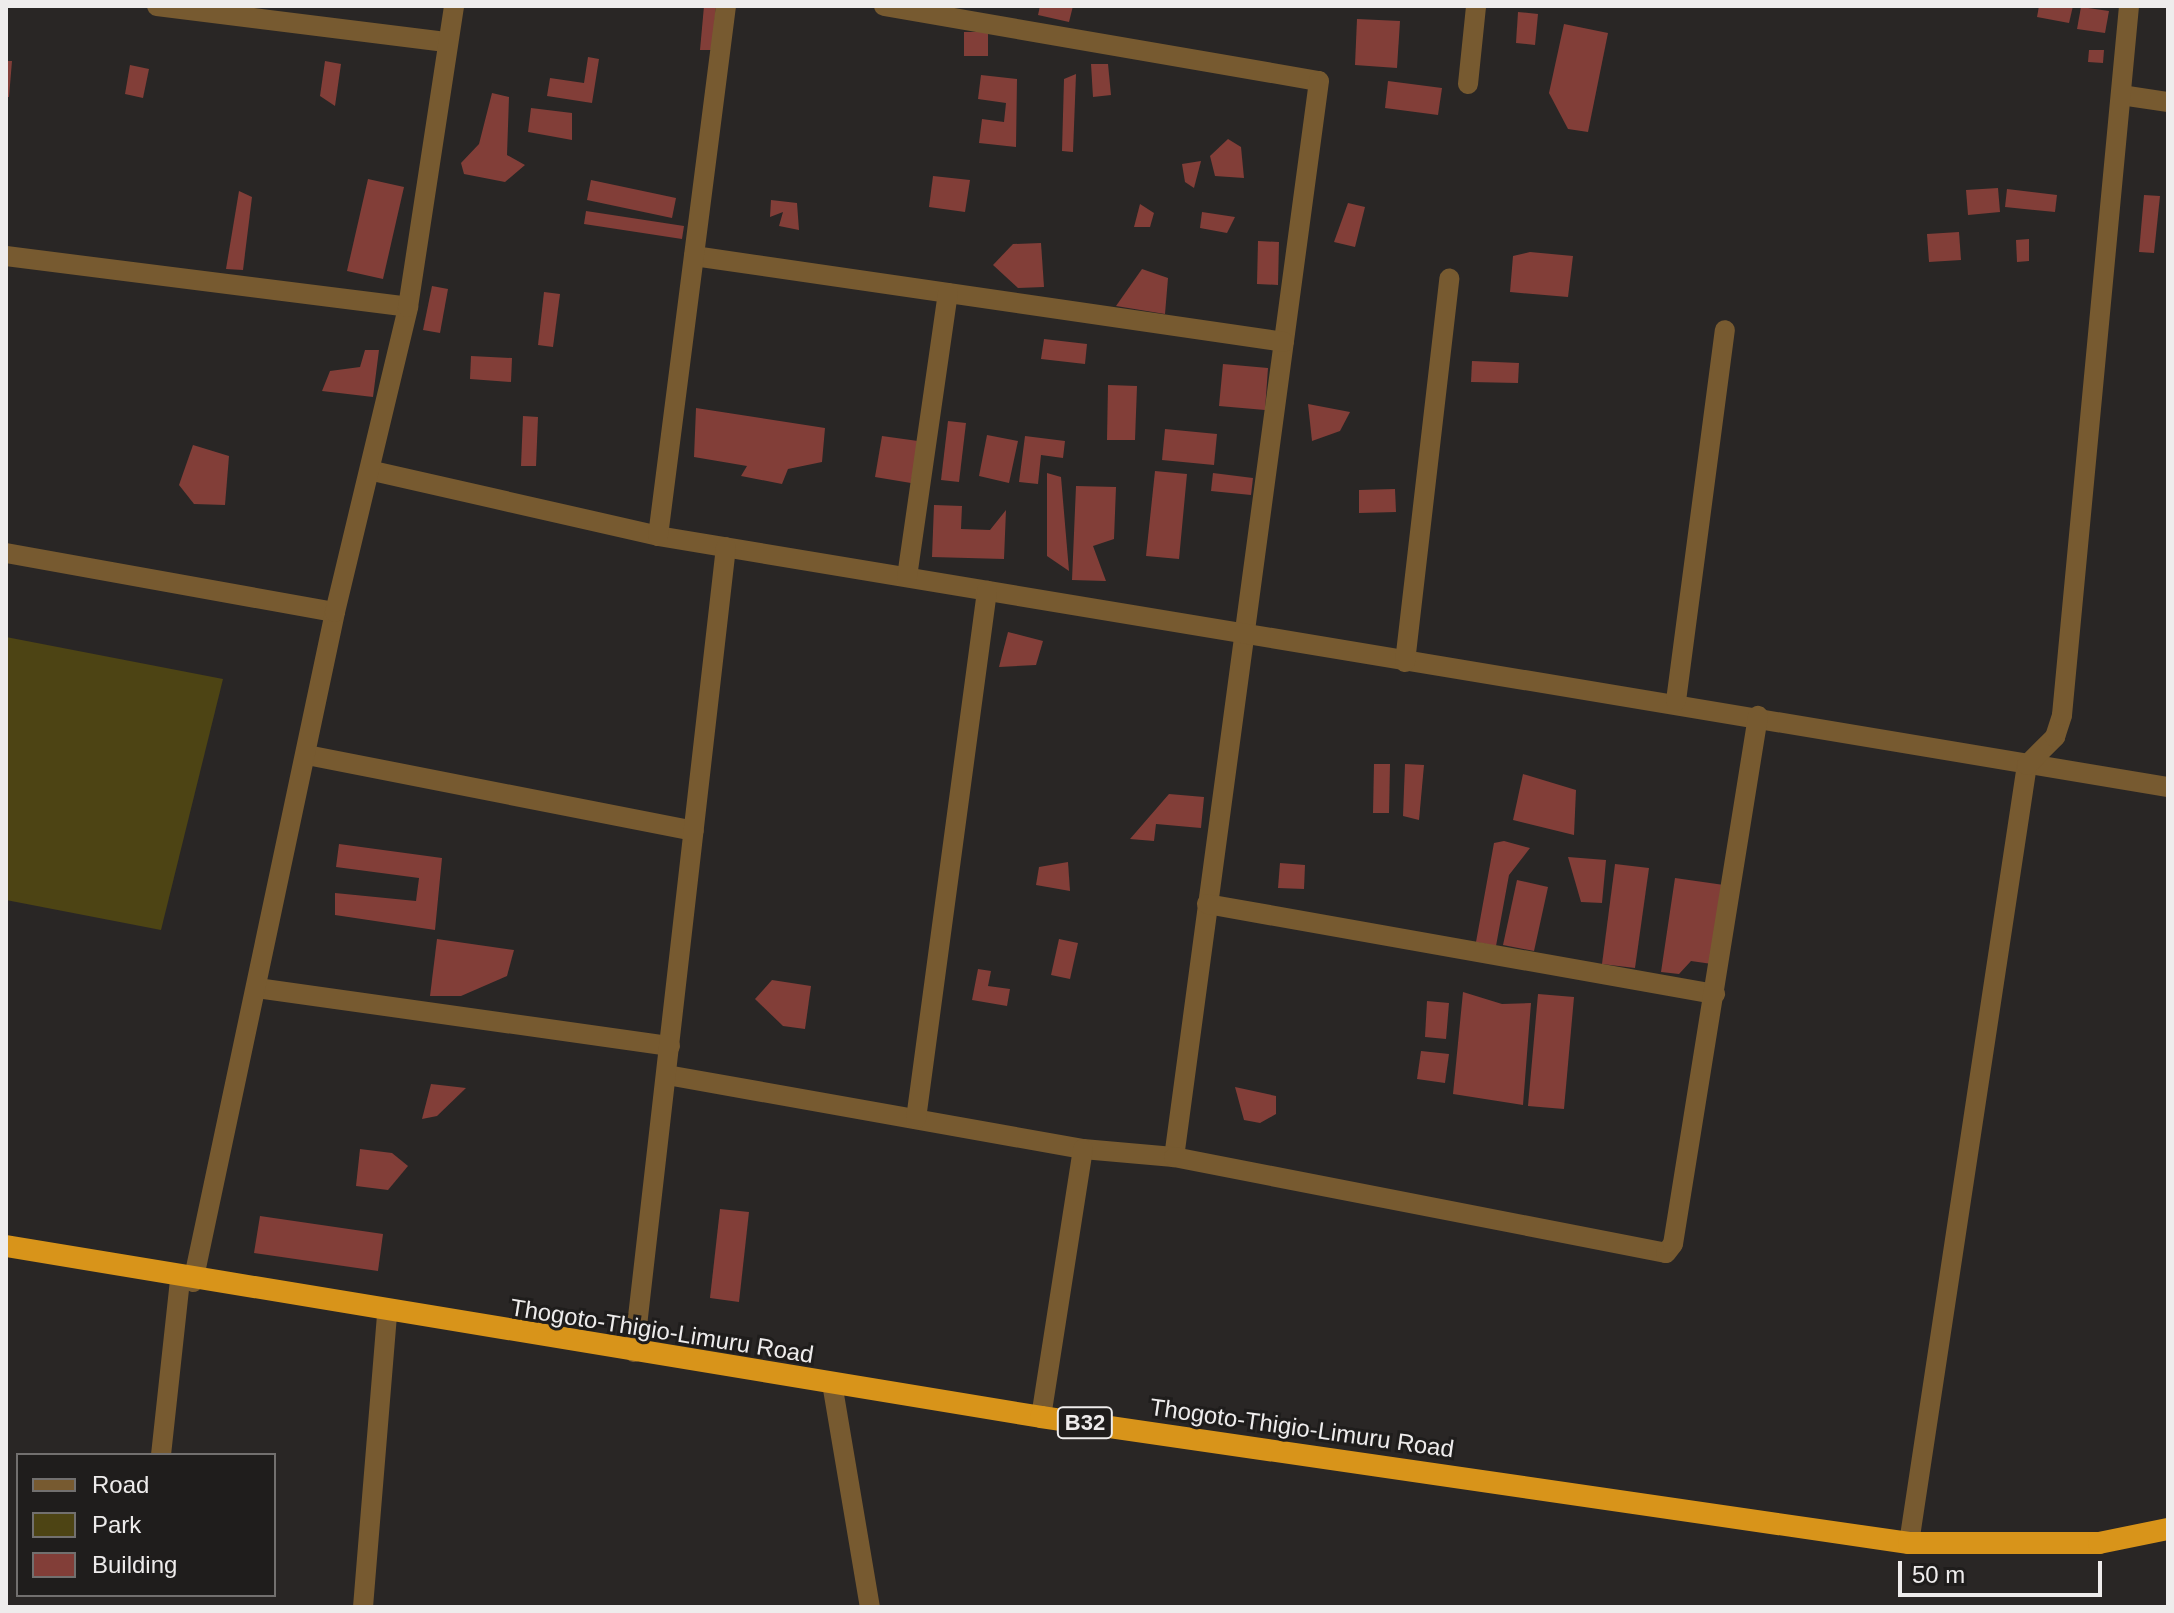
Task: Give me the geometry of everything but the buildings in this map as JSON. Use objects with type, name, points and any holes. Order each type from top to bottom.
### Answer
[{"type":"highway","name":"Thogoto-Thigio-Limuru Road","points":[[6,1246],[387,1315],[1041,1417],[1909,1543],[2099,1543],[2168,1529]]},
{"type":"street","points":[[157,6],[448,42]]},
{"type":"street","points":[[161,1453],[186,1280],[257,988],[335,612],[373,471],[408,307],[454,6]]},
{"type":"street","points":[[658,536],[726,6]]},
{"type":"street","points":[[884,6],[976,13],[1319,81],[1241,638],[1174,1157]]},
{"type":"street","points":[[1468,84],[1476,6]]},
{"type":"street","points":[[1909,1543],[2027,765],[2055,737],[2062,715],[2129,6]]},
{"type":"street","points":[[2121,95],[2168,102]]},
{"type":"street","points":[[6,256],[408,307]]},
{"type":"street","points":[[694,256],[1284,342]]},
{"type":"street","points":[[1405,662],[1449,279]]},
{"type":"street","points":[[907,577],[948,293]]},
{"type":"street","points":[[1676,701],[1725,330]]},
{"type":"street","points":[[373,471],[658,536],[907,577],[1241,638],[1676,701],[2027,765],[2168,787]]},
{"type":"street","points":[[634,1352],[726,547]]},
{"type":"street","points":[[6,553],[335,612]]},
{"type":"street","points":[[916,1119],[987,591]]},
{"type":"street","points":[[667,1075],[1083,1149],[1174,1157],[1666,1253],[1715,994],[1758,716]]},
{"type":"street","points":[[307,755],[694,831]]},
{"type":"street","points":[[1207,904],[1715,994]]},
{"type":"street","points":[[257,988],[670,1046]]},
{"type":"street","points":[[1041,1417],[1083,1149]]},
{"type":"street","points":[[363,1607],[387,1315]]},
{"type":"street","points":[[832,1383],[870,1607]]},
{"type":"green space","points":[[6,637],[223,679],[161,930],[6,900]]}]
